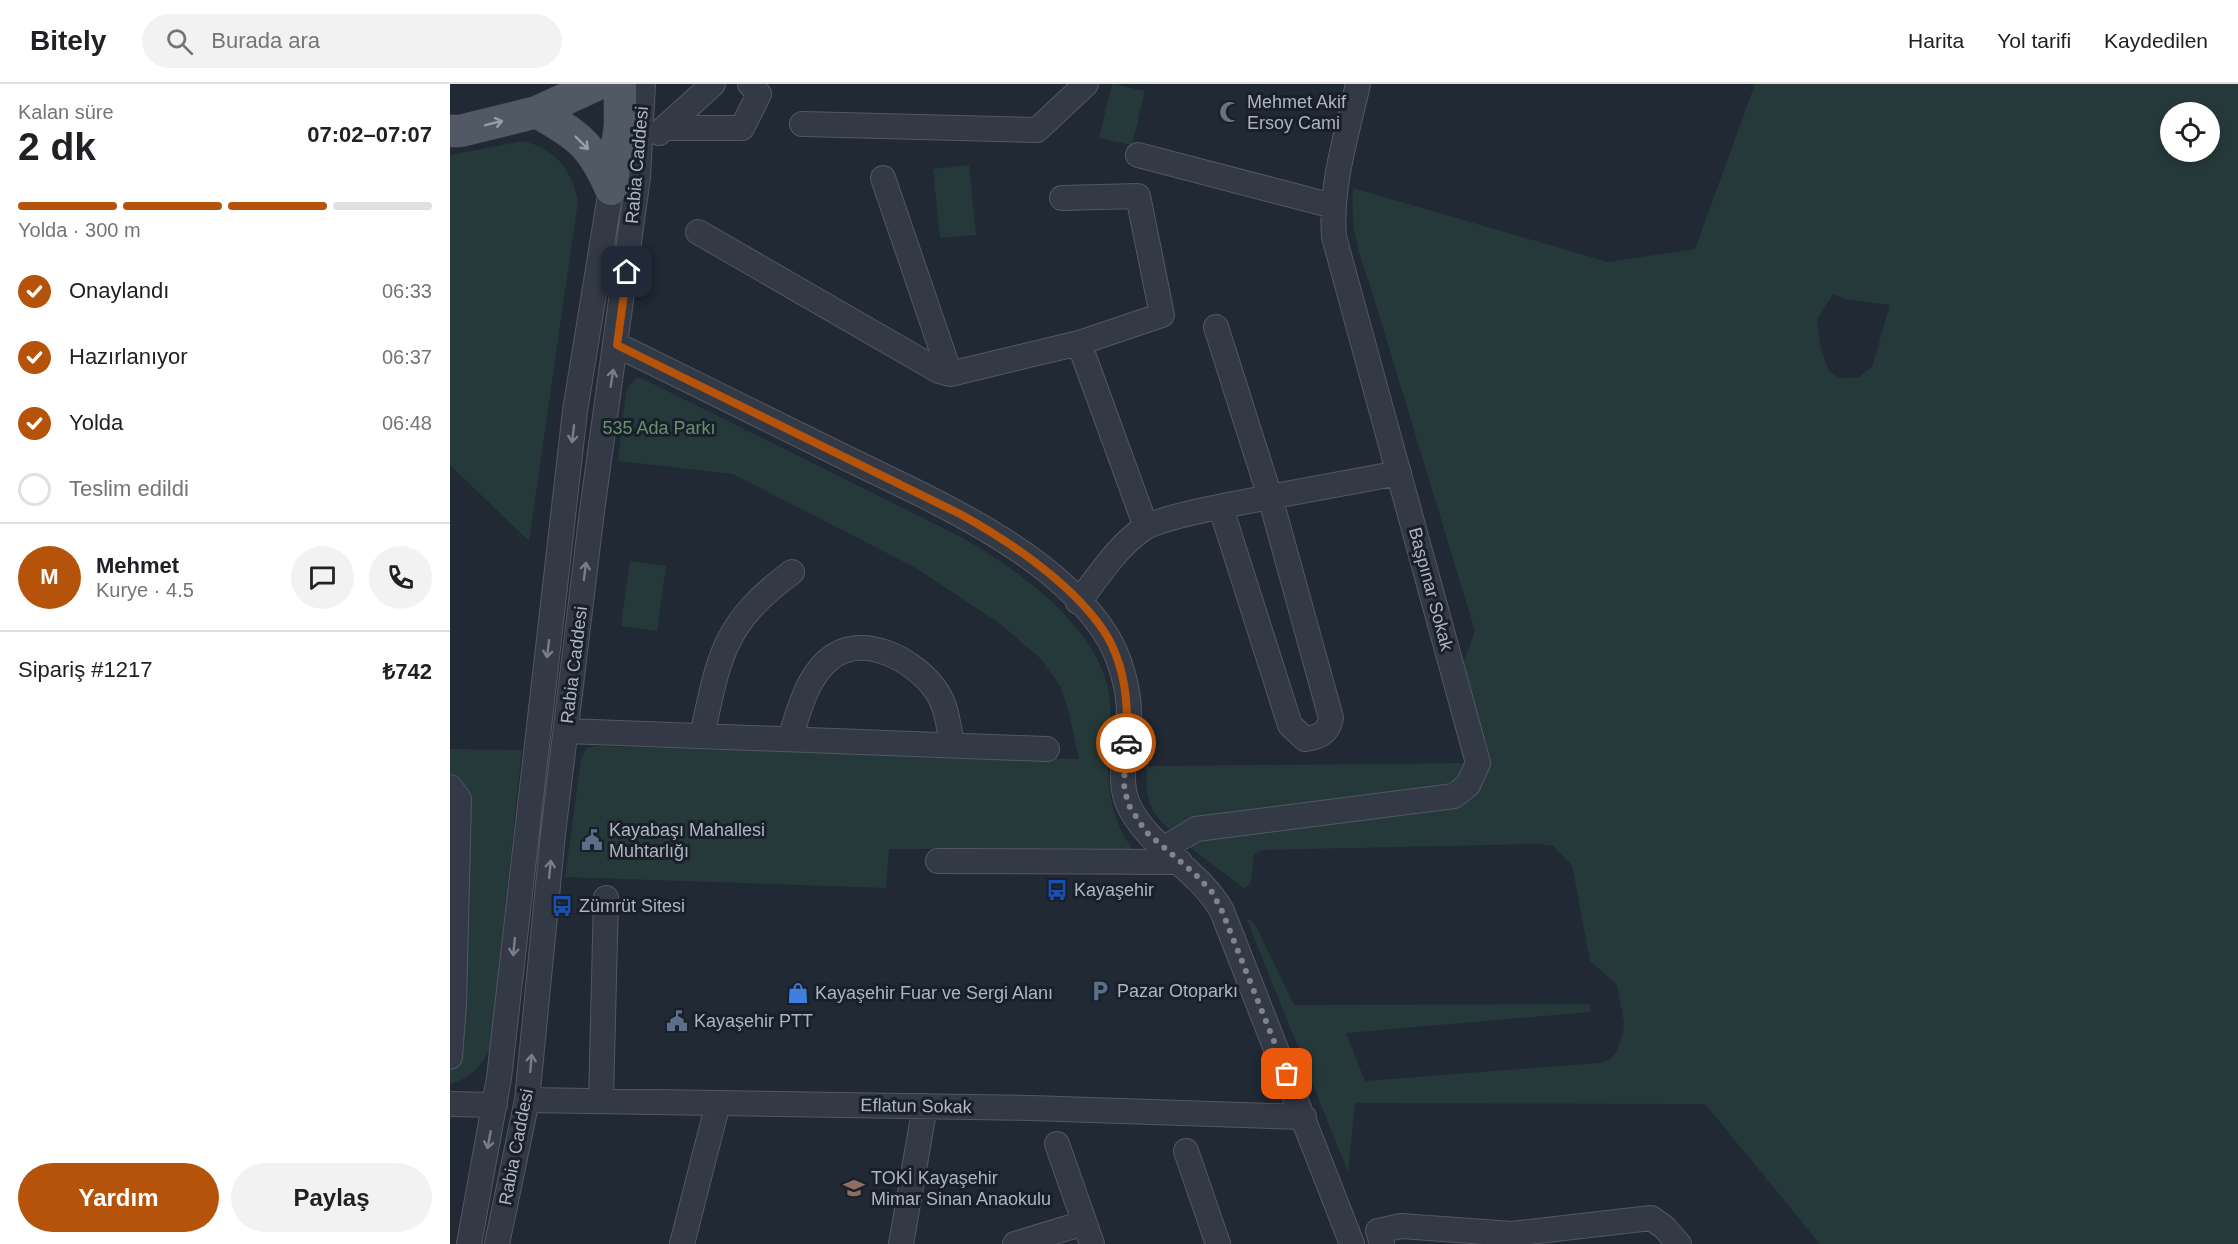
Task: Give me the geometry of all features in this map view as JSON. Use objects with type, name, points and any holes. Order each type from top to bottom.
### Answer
[{"type":"main road","points":[[450,131],[460,131],[543,98],[597,84]]},
{"type":"main road","points":[[611,189],[620,126],[641,87]]},
{"type":"main road","points":[[543,98],[599,161],[611,189]]},
{"type":"street","points":[[640,147],[666,128],[713,84]]},
{"type":"street","points":[[666,128],[742,128],[759,94],[750,84]]},
{"type":"street","points":[[802,124],[1037,130],[1086,84]]},
{"type":"street","name":"Başpınar Sokak","points":[[1171,855],[1197,830],[1454,796],[1468,785],[1478,762],[1334,237],[1333,206],[1358,84]]},
{"type":"street","name":"Rabia Caddesi","points":[[497,1244],[527,1100],[592,510],[617,345],[640,147],[641,87]]},
{"type":"street","points":[[1138,155],[1333,206]]},
{"type":"street","points":[[883,178],[950,374]]},
{"type":"street","name":"Rabia Caddesi","points":[[469,1244],[495,1105],[575,411],[611,189]]},
{"type":"street","points":[[698,232],[939,370],[950,374],[1079,343],[1162,315],[1138,196],[1062,198]]},
{"type":"street","points":[[1216,327],[1270,498],[1331,718],[1329,729],[1319,737],[1305,740],[1290,725],[1221,508]]},
{"type":"street","points":[[1079,343],[1146,527]]},
{"type":"street","points":[[617,345],[987,529],[1041,568],[1078,602],[1108,638],[1126,688],[1129,713],[1124,785],[1128,804],[1146,832],[1212,892],[1222,911],[1351,1240],[1380,1237],[1401,1227],[1508,1238],[1512,1234],[1651,1218],[1664,1227],[1678,1244]]},
{"type":"street","points":[[1078,602],[1130,538],[1146,527],[1221,508],[1399,473]]},
{"type":"street","points":[[702,736],[720,658],[734,627],[756,600],[792,572]]},
{"type":"street","points":[[790,739],[807,690],[817,674],[841,651],[860,648],[892,656],[906,662],[924,675],[938,694],[952,745]]},
{"type":"street","points":[[566,731],[1047,748]]},
{"type":"street","points":[[450,787],[459,799],[454,827],[454,1004],[450,1057]]},
{"type":"street","points":[[938,861],[1171,855]]},
{"type":"street","points":[[601,1101],[606,898]]},
{"type":"street","name":"Eflatun Sokak","points":[[527,1100],[926,1106],[1304,1117]]},
{"type":"street","points":[[682,1244],[718,1103]]},
{"type":"street","points":[[450,1104],[495,1105]]},
{"type":"street","points":[[902,1244],[926,1106]]},
{"type":"street","points":[[1015,1244],[1088,1233],[1058,1144]]},
{"type":"street","points":[[1186,1151],[1218,1244]]},
{"type":"green space","points":[[1112,84],[1145,91],[1132,145],[1099,138]]},
{"type":"green space","points":[[1755,84],[2238,84],[2238,1244],[1820,1244],[1705,1104],[1355,1103],[1348,1172],[1247,920],[1251,919],[1256,926],[1294,1005],[1590,1004],[1591,1012],[1346,1033],[1365,1081],[1599,1063],[1609,1060],[1616,1053],[1624,1022],[1617,985],[1590,961],[1572,865],[1553,846],[1539,844],[1262,850],[1254,855],[1251,881],[1245,889],[1194,851],[1158,818],[1148,798],[1146,766],[1478,763],[1489,754],[1463,682],[1462,667],[1475,631],[1361,258],[1354,225],[1353,188],[1608,262],[1695,249]],"holes":[[[1833,294],[1844,299],[1890,305],[1872,367],[1859,377],[1839,378],[1829,371],[1821,349],[1817,320]]]},
{"type":"green space","points":[[523,141],[545,150],[560,162],[571,179],[578,201],[529,541],[450,465],[450,155]]},
{"type":"green space","points":[[969,165],[976,235],[940,238],[933,169]]},
{"type":"green space","name":"535 Ada Parkı","points":[[637,378],[963,538],[1034,586],[1056,606],[1077,628],[1093,652],[1105,677],[1110,703],[1110,795],[1121,830],[1132,849],[889,849],[886,888],[565,877],[581,759],[587,748],[595,746],[1079,759],[1068,709],[1060,686],[1040,658],[999,623],[916,568],[733,474],[618,461],[626,392],[629,385]]},
{"type":"green space","points":[[630,561],[666,566],[657,631],[621,626]]},
{"type":"green space","points":[[450,749],[522,750],[490,1049],[474,1071],[464,1079],[450,1084]]},
{"type":"way so far","points":[[1126,743],[1124,785],[1128,804],[1146,832],[1163,849],[1195,874],[1212,892],[1222,911],[1287,1074]]},
{"type":"place","name":"Mehmet Akif Ersoy Cami","points":[[1230,112]]},
{"type":"place","name":"Kayabaşı Mahallesi Muhtarlığı","points":[[592,840]]},
{"type":"place","name":"Kayaşehir","points":[[1057,890]]},
{"type":"place","name":"Zümrüt Sitesi","points":[[562,906]]},
{"type":"place","name":"Pazar Otoparkı","points":[[1100,991]]},
{"type":"place","name":"Kayaşehir Fuar ve Sergi Alanı","points":[[798,993]]},
{"type":"place","name":"Kayaşehir PTT","points":[[677,1021]]},
{"type":"place","name":"TOKİ Kayaşehir Mimar Sinan Anaokulu","points":[[854,1188]]},
{"type":"route","points":[[627,272],[617,345],[960,514],[1013,547],[1060,584],[1099,624],[1115,652],[1126,688],[1129,713],[1126,743]]}]
